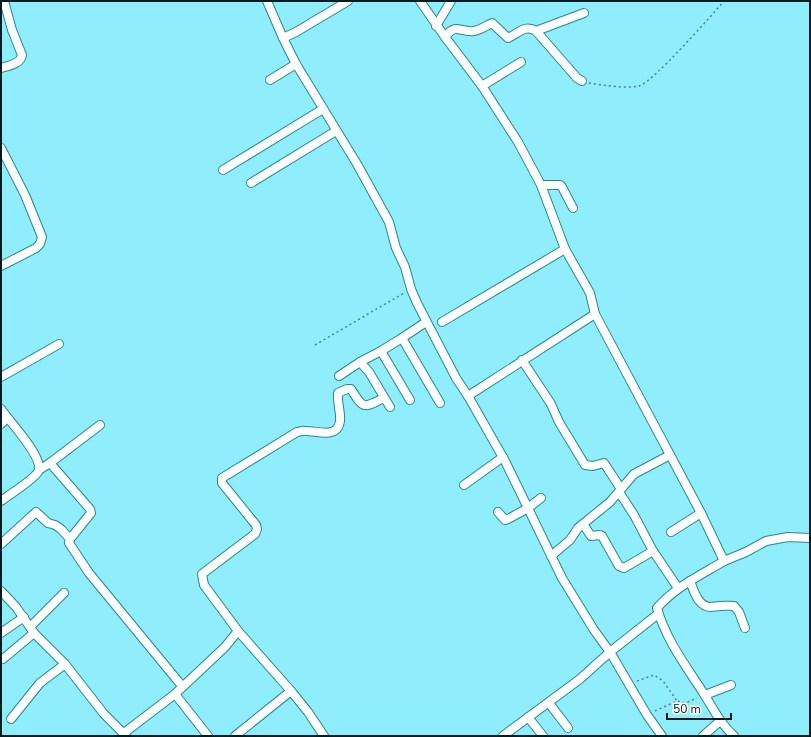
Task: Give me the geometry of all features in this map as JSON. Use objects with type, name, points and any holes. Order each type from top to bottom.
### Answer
[{"type":"street","points":[[1,68],[22,59],[4,1]]},
{"type":"street","points":[[267,1],[296,64],[357,164],[389,222],[396,248],[405,267],[411,289],[426,322],[456,378],[503,457],[551,556],[578,605],[610,652],[647,715],[662,736]]},
{"type":"street","points":[[283,38],[296,32],[348,1]]},
{"type":"street","points":[[420,1],[444,37],[482,86],[518,142],[541,185],[565,249],[590,293],[595,314],[701,513],[724,561]]},
{"type":"street","points":[[436,26],[451,1]]},
{"type":"street","points":[[536,31],[584,13]]},
{"type":"street","points":[[444,37],[454,29],[473,31],[492,23],[508,38],[529,27],[536,31],[577,78],[582,81]]},
{"type":"street","points":[[482,86],[520,62]]},
{"type":"street","points":[[270,80],[296,64]]},
{"type":"street","points":[[223,170],[323,109]]},
{"type":"street","points":[[251,183],[336,131]]},
{"type":"street","points":[[1,148],[25,195],[42,237],[40,244],[36,248],[1,266]]},
{"type":"street","points":[[541,185],[560,185],[573,208]]},
{"type":"street","points":[[442,322],[565,249]]},
{"type":"street","points":[[468,396],[595,314]]},
{"type":"street","points":[[339,376],[426,322]]},
{"type":"street","points":[[402,338],[440,403]]},
{"type":"street","points":[[1,377],[59,344]]},
{"type":"street","points":[[381,351],[410,400]]},
{"type":"street","points":[[522,360],[551,404],[559,422],[585,465],[593,466],[604,463],[634,514],[653,552],[678,588]]},
{"type":"street","points":[[360,362],[369,372],[390,408]]},
{"type":"street","points":[[324,736],[308,712],[291,691],[238,631],[204,585],[202,574],[255,534],[257,529],[256,525],[222,482],[222,478],[297,432],[304,430],[324,433],[334,432],[338,427],[340,420],[338,393],[351,389],[360,404],[364,406],[368,406],[384,398]]},
{"type":"street","points":[[1,409],[4,421],[11,421],[39,461],[39,470]]},
{"type":"street","points":[[1,501],[32,478],[39,470],[100,425]]},
{"type":"street","points":[[551,556],[570,540],[578,528],[610,502],[634,474],[670,455]]},
{"type":"street","points":[[464,485],[503,457]]},
{"type":"street","points":[[50,463],[91,511],[70,539],[69,543],[89,573],[182,686]]},
{"type":"street","points":[[498,512],[505,520],[528,508],[542,498]]},
{"type":"street","points":[[1,544],[36,512],[48,523],[61,529],[70,539]]},
{"type":"street","points":[[671,532],[701,513]]},
{"type":"street","points":[[583,524],[591,536],[602,536],[619,566],[622,568],[653,552]]},
{"type":"street","points":[[734,736],[720,721],[705,695],[676,653],[658,614],[657,608],[664,599],[678,588],[724,561],[746,552],[766,541],[788,537],[810,538]]},
{"type":"street","points":[[690,581],[702,604],[707,606],[734,606],[739,612],[745,628]]},
{"type":"street","points":[[1,590],[24,617],[32,630],[65,664],[104,714],[125,734],[175,694],[225,647],[238,631]]},
{"type":"street","points":[[3,659],[32,630],[64,593]]},
{"type":"street","points":[[502,736],[580,679],[610,652],[658,614]]},
{"type":"street","points":[[1,634],[24,617]]},
{"type":"street","points":[[11,718],[40,683],[65,664]]},
{"type":"street","points":[[705,695],[731,685]]},
{"type":"street","points":[[235,736],[291,691]]},
{"type":"street","points":[[175,694],[208,736]]},
{"type":"street","points":[[549,703],[568,728]]},
{"type":"street","points":[[528,717],[543,736]]},
{"type":"street","points":[[703,736],[720,721]]},
{"type":"path","points":[[582,81],[608,86],[638,86],[644,84],[665,64],[724,1]]},
{"type":"path","points":[[315,346],[411,289]]},
{"type":"path","points":[[630,684],[654,675],[663,681],[677,702]]},
{"type":"path","points":[[647,715],[677,702],[685,704],[705,695]]}]
